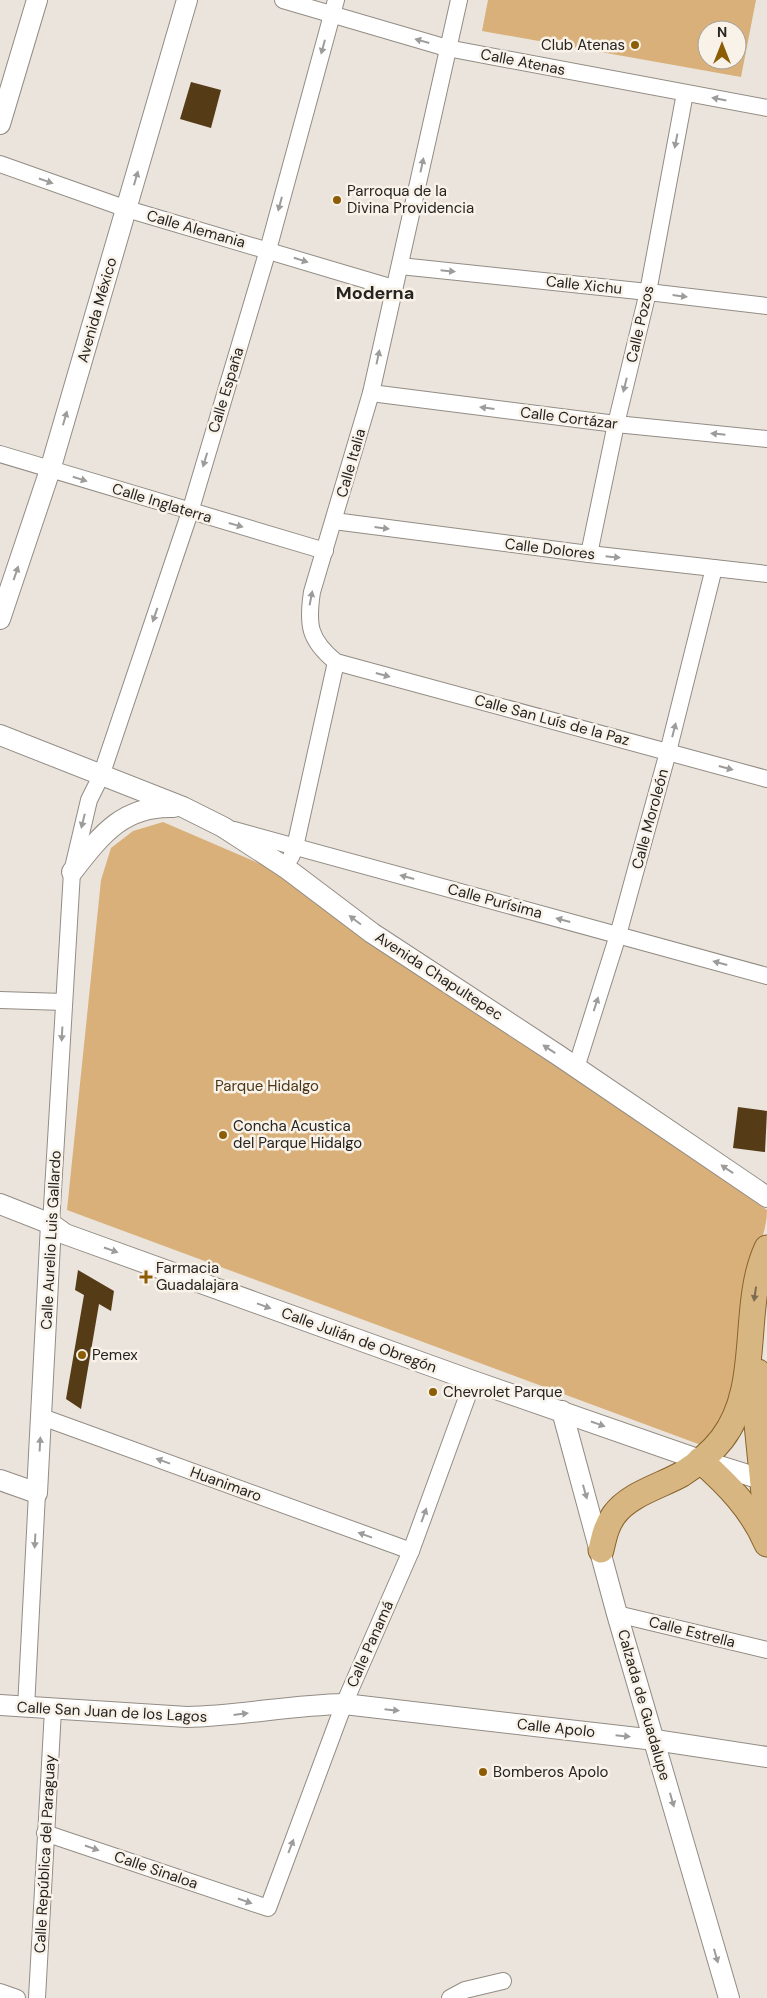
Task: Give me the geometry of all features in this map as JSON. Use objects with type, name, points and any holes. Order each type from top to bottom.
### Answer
[{"type":"main road","points":[[601,1550],[606,1527],[619,1509],[637,1497],[684,1473],[710,1452],[731,1426],[741,1398],[755,1291],[762,1259],[767,1248]]},
{"type":"main road","points":[[767,1313],[758,1361],[757,1424],[767,1524]]},
{"type":"main road","points":[[700,1460],[735,1492],[750,1511],[767,1544]]},
{"type":"street","points":[[0,124],[37,0]]},
{"type":"street","name":"Avenida México","points":[[0,619],[50,470],[187,0]]},
{"type":"street","name":"Calle Atenas","points":[[283,0],[334,7],[447,48],[767,108]]},
{"type":"street","name":"Calle Italia","points":[[336,662],[318,645],[311,628],[309,610],[312,592],[370,393],[459,0]]},
{"type":"street","name":"Calle España","points":[[101,776],[190,512],[268,250],[334,7]]},
{"type":"street","name":"Calle Pozos","points":[[589,554],[616,424],[648,292],[685,93]]},
{"type":"street","name":"Calle Alemania","points":[[0,164],[127,209],[393,288]]},
{"type":"street","name":"Calle Xichu","points":[[400,266],[767,306]]},
{"type":"street","name":"Calle Cortázar","points":[[370,393],[616,424],[767,439]]},
{"type":"street","name":"Calle Inglaterra","points":[[0,454],[325,551]]},
{"type":"street","name":"Calle Dolores","points":[[334,521],[589,554],[767,574]]},
{"type":"street","name":"Calle Moroleón","points":[[576,1068],[618,934],[668,752],[714,568]]},
{"type":"street","points":[[286,868],[295,847],[336,662]]},
{"type":"street","name":"Calle San Luís de la Paz","points":[[336,662],[767,779]]},
{"type":"street","points":[[0,735],[101,776]]},
{"type":"street","name":"Avenida Chapultepec","points":[[101,776],[183,807],[223,826],[286,868],[372,933],[767,1197]]},
{"type":"street","name":"Calle Aurelio Luis Gallardo","points":[[26,1708],[37,1493],[55,1232],[64,1002],[72,872],[88,800],[101,776]]},
{"type":"street","points":[[72,872],[110,828],[130,814],[151,807],[183,807]]},
{"type":"street","name":"Calle Purísima","points":[[223,826],[767,976]]},
{"type":"street","points":[[0,1000],[64,1002]]},
{"type":"street","points":[[0,1204],[55,1232]]},
{"type":"street","points":[[0,1218],[55,1232]]},
{"type":"street","name":"Calle Julián de Obregón","points":[[55,1232],[473,1381],[700,1460],[764,1479]]},
{"type":"street","name":"Calle Panamá","points":[[268,1908],[344,1704],[411,1551],[473,1381]]},
{"type":"street","name":"Calzada de Guadalupe","points":[[562,1411],[617,1614],[655,1740],[728,1998]]},
{"type":"street","name":"Huanimaro","points":[[42,1417],[411,1551]]},
{"type":"street","points":[[0,1480],[37,1493]]},
{"type":"street","name":"Calle Estrella","points":[[617,1614],[767,1650]]},
{"type":"street","name":"Calle San Juan de los Lagos","points":[[0,1705],[53,1710],[216,1717],[310,1705],[344,1704]]},
{"type":"street","name":"Calle Apolo","points":[[344,1704],[655,1740],[767,1757]]},
{"type":"street","name":"Calle República del Paraguay","points":[[37,1998],[53,1710]]},
{"type":"street","name":"Calle Sinaloa","points":[[46,1832],[268,1908]]},
{"type":"street","points":[[450,1998],[465,1990],[503,1981]]},
{"type":"street","points":[[0,1992],[17,1998]]},
{"type":"green space","name":"Club Atenas","points":[[488,0],[756,0],[747,46],[747,20],[697,20],[697,69],[482,31]]},
{"type":"green space","name":"Club Atenas","points":[[702,70],[742,70],[741,77]]},
{"type":"green space","name":"Parque Hidalgo","points":[[163,822],[265,866],[372,933],[767,1210],[761,1243],[748,1276],[742,1298],[734,1382],[730,1398],[725,1414],[717,1428],[701,1445],[67,1210],[101,880],[111,848],[133,831]]},
{"type":"building","points":[[191,82],[221,90],[211,128],[180,119]]},
{"type":"building","points":[[738,1107],[767,1111],[765,1152],[733,1148]]},
{"type":"building","name":"Pemex","points":[[78,1270],[114,1291],[111,1311],[99,1304],[81,1409],[66,1399],[84,1295],[75,1290]]},
{"type":"place","name":"Club Atenas","points":[[635,45]]},
{"type":"place","name":"Parroqua de la Divina Providencia","points":[[337,200]]},
{"type":"place","name":"Concha Acustica del Parque Hidalgo","points":[[223,1135]]},
{"type":"place","name":"Farmacia Guadalajara","points":[[146,1277]]},
{"type":"place","name":"Pemex","points":[[82,1355]]},
{"type":"place","name":"Chevrolet Parque","points":[[433,1392]]},
{"type":"place","name":"Bomberos Apolo","points":[[483,1772]]},
{"type":"district","name":"Moderna","points":[[375,293]]}]
